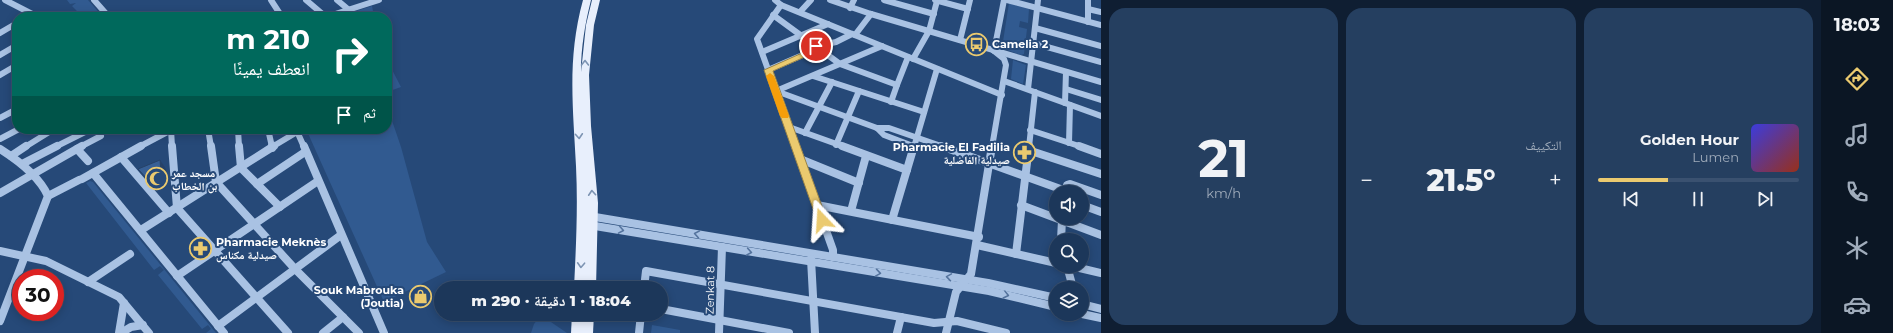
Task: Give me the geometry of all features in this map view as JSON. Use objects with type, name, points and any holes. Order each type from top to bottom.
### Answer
[{"type":"main road","points":[[587,0],[585,19],[576,52],[581,91],[590,281]]},
{"type":"main road","points":[[585,19],[596,0]]},
{"type":"main road","points":[[581,281],[588,221]]},
{"type":"main road","points":[[577,333],[578,321]]},
{"type":"main road","points":[[587,333],[588,321]]},
{"type":"street","points":[[4,0],[29,12]]},
{"type":"street","points":[[94,0],[105,12]]},
{"type":"street","points":[[271,0],[279,12]]},
{"type":"street","points":[[306,0],[320,12]]},
{"type":"street","points":[[337,0],[349,10]]},
{"type":"street","points":[[342,12],[379,0]]},
{"type":"street","points":[[775,0],[781,5],[1002,95]]},
{"type":"street","points":[[800,12],[812,0]]},
{"type":"street","points":[[830,0],[850,8],[1101,82]]},
{"type":"street","points":[[850,8],[854,0]]},
{"type":"street","points":[[884,0],[934,14]]},
{"type":"street","points":[[892,102],[897,85],[910,58],[929,31],[936,0],[968,9]]},
{"type":"street","points":[[960,40],[970,0]]},
{"type":"street","points":[[994,51],[1005,0],[1101,25]]},
{"type":"street","points":[[1016,254],[1030,130],[1031,62],[1038,0]]},
{"type":"street","points":[[1088,0],[1088,22]]},
{"type":"street","points":[[781,5],[758,36],[768,70],[833,250],[833,257]]},
{"type":"street","points":[[1088,9],[1101,12]]},
{"type":"street","points":[[768,70],[805,54],[807,50],[822,43],[831,43],[853,34],[871,14]]},
{"type":"street","points":[[773,15],[840,64],[897,85]]},
{"type":"street","points":[[762,52],[828,24]]},
{"type":"street","points":[[0,33],[12,26]]},
{"type":"street","points":[[1035,28],[1101,46]]},
{"type":"street","points":[[1033,43],[1101,62]]},
{"type":"street","points":[[776,91],[882,46]]},
{"type":"street","points":[[0,55],[12,48]]},
{"type":"street","points":[[946,333],[956,292],[960,286],[968,280],[971,274],[991,165],[1006,62],[994,51]]},
{"type":"street","points":[[0,75],[12,68]]},
{"type":"street","points":[[892,220],[937,69]]},
{"type":"street","points":[[1066,72],[1069,143]]},
{"type":"street","points":[[813,76],[924,112]]},
{"type":"street","points":[[1004,81],[1101,116]]},
{"type":"street","points":[[805,133],[832,82]]},
{"type":"street","points":[[1066,89],[1101,100]]},
{"type":"street","points":[[776,91],[848,116],[877,128],[889,128],[1049,186]]},
{"type":"street","points":[[836,145],[858,91]]},
{"type":"street","points":[[0,118],[12,112]]},
{"type":"street","points":[[789,127],[906,170]]},
{"type":"street","points":[[877,128],[884,135],[913,146]]},
{"type":"street","points":[[1030,130],[1101,154]]},
{"type":"street","points":[[0,139],[12,133]]},
{"type":"street","points":[[12,156],[46,134]]},
{"type":"street","points":[[22,164],[81,134]]},
{"type":"street","points":[[0,321],[48,196],[163,134]]},
{"type":"street","points":[[172,134],[178,208],[215,251],[258,297],[288,333]]},
{"type":"street","points":[[209,134],[216,182],[295,269],[359,333]]},
{"type":"street","points":[[238,134],[241,168],[280,207]]},
{"type":"street","points":[[269,134],[272,148]]},
{"type":"street","points":[[141,230],[178,208],[216,182],[241,168],[292,134]]},
{"type":"street","points":[[297,134],[384,333]]},
{"type":"street","points":[[0,192],[101,136]]},
{"type":"street","points":[[0,149],[22,164],[45,189],[48,196]]},
{"type":"street","points":[[77,149],[88,161]]},
{"type":"street","points":[[1028,150],[1101,174]]},
{"type":"street","points":[[257,184],[306,152]]},
{"type":"street","points":[[851,211],[866,156]]},
{"type":"street","points":[[121,157],[169,213]]},
{"type":"street","points":[[800,159],[859,183]]},
{"type":"street","points":[[93,173],[224,333]]},
{"type":"street","points":[[177,276],[318,181]]},
{"type":"street","points":[[1089,191],[1101,195]]},
{"type":"street","points":[[817,205],[892,220],[978,241],[1016,254],[1049,261]]},
{"type":"street","points":[[1021,205],[1049,215]]},
{"type":"street","points":[[1089,208],[1101,212]]},
{"type":"street","points":[[588,221],[722,247],[811,258],[833,257],[988,283],[1049,296]]},
{"type":"street","points":[[588,221],[811,258],[989,291],[1049,305]]},
{"type":"street","points":[[1075,225],[1101,235]]},
{"type":"street","points":[[218,326],[341,235]]},
{"type":"street","name":"Zenkat 8","points":[[719,333],[722,247]]},
{"type":"street","points":[[0,251],[46,261],[119,298],[149,333]]},
{"type":"street","points":[[88,282],[130,254]]},
{"type":"street","points":[[811,258],[815,333]]},
{"type":"street","points":[[1089,270],[1101,273]]},
{"type":"street","points":[[645,281],[646,271],[934,323],[940,324],[948,321],[989,331],[1006,333]]},
{"type":"street","points":[[120,333],[124,303]]},
{"type":"street","points":[[1089,307],[1100,311]]},
{"type":"street","points":[[668,310],[788,333]]},
{"type":"street","points":[[1089,315],[1101,318]]},
{"type":"street","points":[[322,333],[343,317]]},
{"type":"street","points":[[897,333],[901,317]]},
{"type":"street","points":[[639,333],[640,321]]},
{"type":"street","points":[[120,333],[131,327],[143,325]]},
{"type":"shaded area","points":[[67,0],[88,0],[99,12],[78,12],[72,6],[76,3],[70,4]]},
{"type":"shaded area","points":[[1009,3],[1029,9],[1028,23],[1020,21],[1019,27],[1027,29],[1024,54],[1021,55],[1002,48]]},
{"type":"shaded area","points":[[372,6],[373,12],[353,12]]},
{"type":"shaded area","points":[[1013,60],[1026,65],[1023,84],[1011,79]]},
{"type":"shaded area","points":[[392,70],[401,87],[392,90]]},
{"type":"shaded area","points":[[392,121],[401,147],[427,242],[446,272],[384,302],[308,134],[392,134]]},
{"type":"shaded area","points":[[90,181],[93,182],[216,333],[206,333],[211,329],[208,325],[202,329],[158,275],[164,270],[160,266],[154,270],[86,183]]},
{"type":"shaded area","points":[[536,321],[549,321],[567,333],[531,333]]},
{"type":"shaded area","points":[[652,325],[680,330],[680,333],[651,333]]},
{"type":"building","points":[[160,160],[161,172],[149,181],[138,169]]},
{"type":"slow traffic","points":[[770,76],[785,116]]},
{"type":"place","name":"Camelia 2","points":[[976,44]]},
{"type":"place","name":"Pharmacie El Fadilia صيدلية الفاضلية","points":[[1025,153]]},
{"type":"place","name":"مسجد عمر بن الخطاب","points":[[156,179]]},
{"type":"place","name":"Pharmacie Meknès صيدلية مكناس","points":[[201,248]]},
{"type":"place","name":"Souk Mabrouka (Joutia)","points":[[420,296]]},
{"type":"route","points":[[816,46],[807,50],[805,54],[768,70],[822,220]]}]
